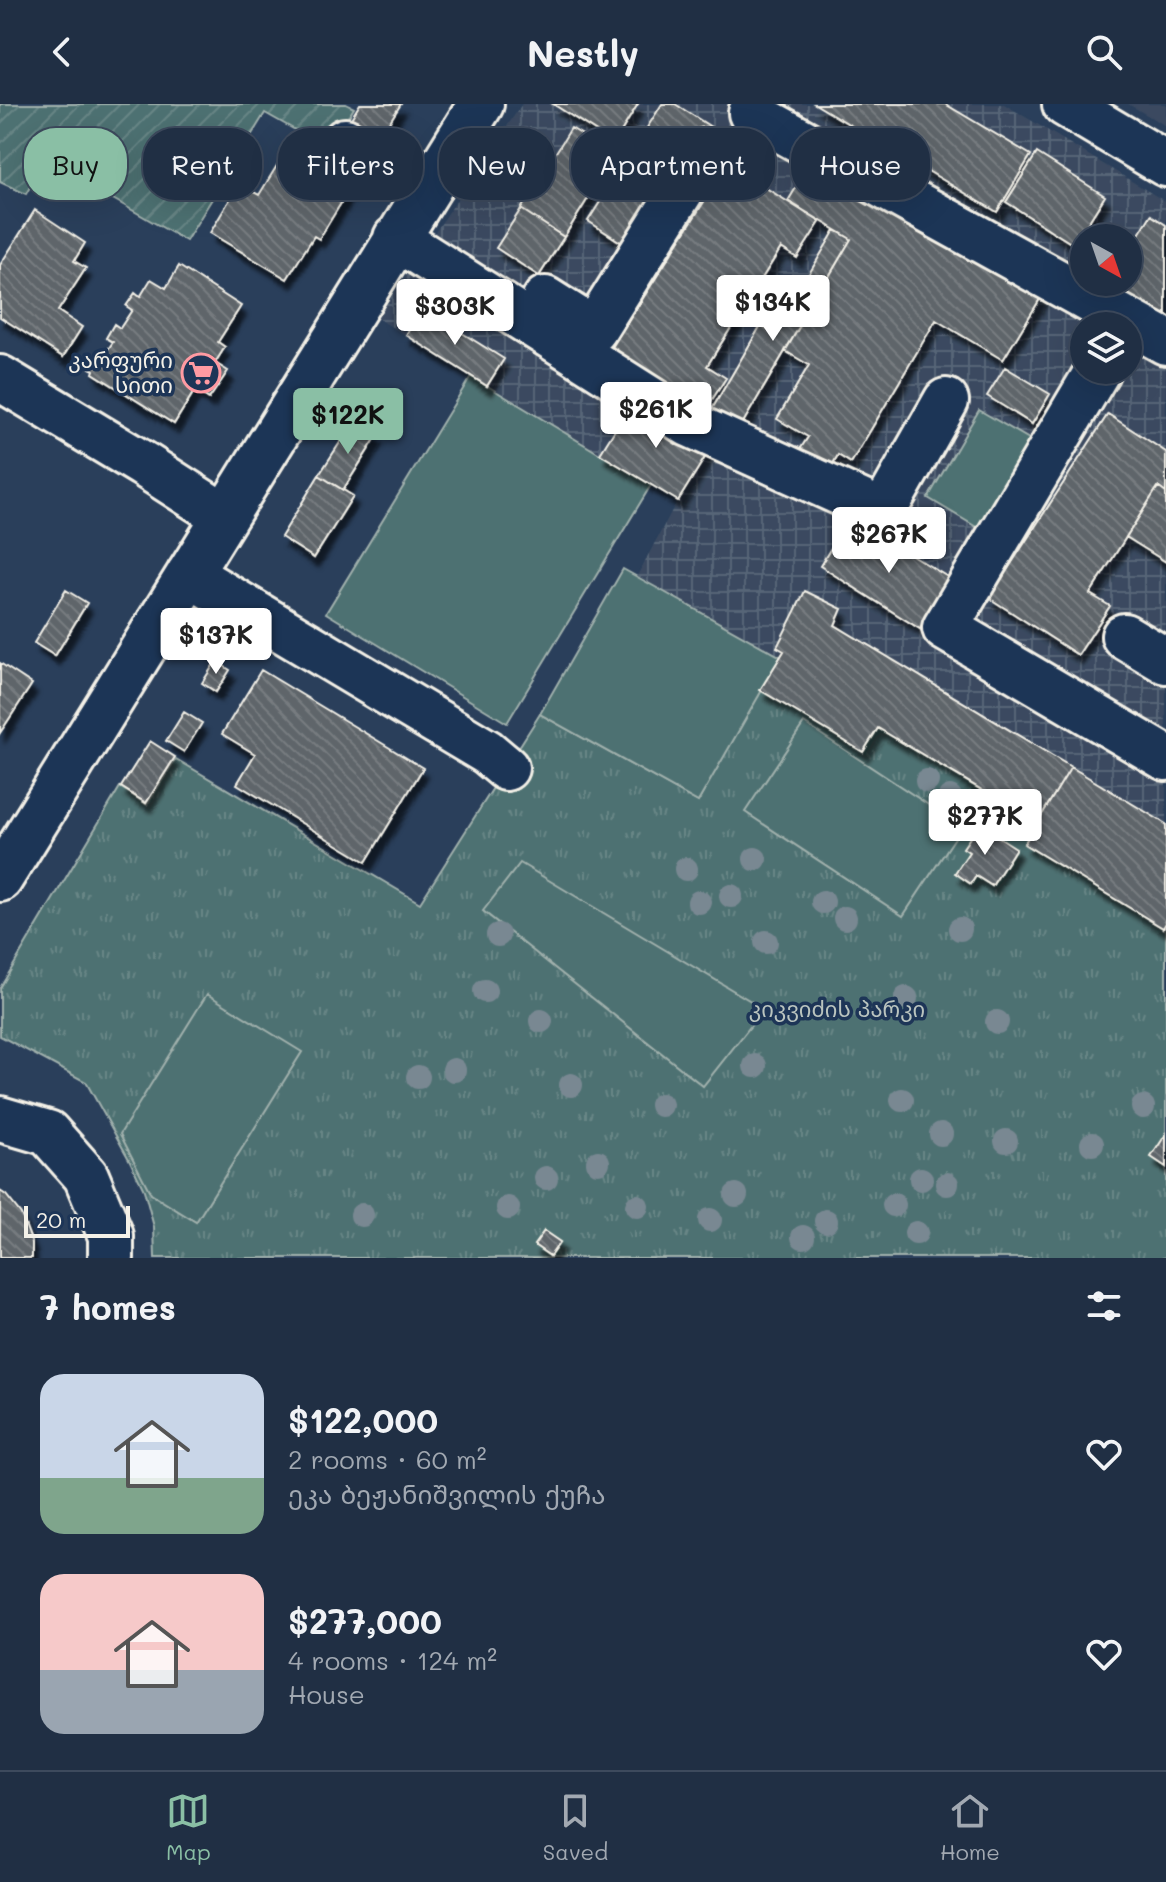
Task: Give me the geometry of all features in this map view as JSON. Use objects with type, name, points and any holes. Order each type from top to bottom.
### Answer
[{"type":"street","points":[[0,879],[481,104]]},
{"type":"street","points":[[756,104],[751,113],[1106,312]]},
{"type":"street","points":[[1065,104],[1166,164]]},
{"type":"street","points":[[386,200],[404,225],[608,401]]},
{"type":"street","points":[[404,225],[594,330],[675,200]]},
{"type":"street","points":[[404,225],[689,424],[883,512],[946,401]]},
{"type":"street","points":[[1142,331],[1166,342]]},
{"type":"street","points":[[0,378],[224,516]]},
{"type":"street","points":[[1090,384],[945,628],[1166,758]]},
{"type":"street","points":[[189,574],[487,752],[506,768]]},
{"type":"street","points":[[1124,636],[1166,661]]},
{"type":"street","points":[[0,1119],[48,1133],[86,1176],[111,1236],[111,1258]]},
{"type":"shaded area","points":[[522,104],[1004,104],[1166,202],[1166,930],[1024,844],[878,729],[863,752],[760,690],[780,657],[637,576],[677,501],[377,318],[457,200],[555,200],[555,128],[506,128]]},
{"type":"shaded area","points":[[1128,104],[1166,104],[1166,126]]},
{"type":"green space","points":[[0,104],[346,104],[354,108],[342,128],[292,128],[265,113],[256,128],[143,128],[143,200],[211,200],[186,241],[115,200],[127,200],[127,128],[24,128],[24,193],[0,182]]},
{"type":"green space","points":[[471,376],[651,485],[507,723],[326,613]]},
{"type":"green space","points":[[979,410],[1036,443],[983,531],[928,498]]},
{"type":"green space","points":[[623,569],[781,657],[698,802],[540,714]]},
{"type":"green space","name":"კიკვიძის პარკი","points":[[760,690],[863,752],[878,728],[1037,823],[1025,845],[1166,930],[1166,1258],[155,1258],[154,1227],[144,1190],[86,1082],[0,1036],[0,988],[120,787],[147,805],[176,759],[420,903],[540,714],[698,802]]},
{"type":"green space","points":[[804,723],[962,827],[903,916],[745,812]]},
{"type":"green space","points":[[520,863],[764,1009],[703,1086],[483,911]]},
{"type":"green space","points":[[207,994],[302,1052],[196,1222],[151,1194],[120,1134]]},
{"type":"building","points":[[360,104],[401,104],[386,128],[352,128],[347,125]]},
{"type":"building","points":[[553,104],[638,104],[623,128],[591,128]]},
{"type":"building","points":[[662,104],[675,104],[711,127],[710,128],[647,128]]},
{"type":"building","points":[[815,104],[945,104],[1031,155],[997,212],[930,172],[930,128],[855,128]]},
{"type":"building","points":[[571,128],[571,200],[587,200],[564,237],[521,209],[527,200],[555,200],[555,154]]},
{"type":"building","points":[[1037,153],[1105,196],[1087,224],[1070,224],[1070,242],[1006,202]]},
{"type":"building","points":[[278,164],[278,200],[343,200],[319,239],[314,236],[287,279],[210,233],[230,200],[262,200],[262,190]]},
{"type":"building","points":[[775,194],[820,222],[797,258],[781,248],[707,366],[726,378],[697,423],[602,363],[705,200],[775,200]]},
{"type":"building","points":[[791,196],[791,200],[885,200],[1043,294],[1003,360],[936,320],[851,463],[838,455],[830,469],[799,451],[808,437],[777,419],[809,365],[785,351],[851,239],[788,201]]},
{"type":"building","points":[[601,200],[665,200],[633,250],[588,221]]},
{"type":"building","points":[[521,209],[564,237],[539,276],[496,248]]},
{"type":"building","points":[[35,210],[85,243],[74,261],[86,268],[58,311],[82,327],[63,357],[0,317],[0,265]]},
{"type":"building","points":[[1151,215],[1166,225],[1166,320],[1127,296],[1142,296],[1142,229]]},
{"type":"building","points":[[835,230],[851,239],[737,433],[708,416],[761,325],[774,333]]},
{"type":"building","points":[[179,266],[241,306],[218,342],[225,347],[215,363],[228,371],[209,399],[195,390],[174,424],[93,373],[94,370],[90,368],[97,355],[102,358],[113,342],[106,338],[114,324],[120,328],[132,310],[126,306],[135,293],[140,297],[151,279],[166,288]]},
{"type":"building","points":[[422,308],[504,359],[487,386],[406,335]]},
{"type":"building","points":[[1005,367],[1050,394],[1032,424],[987,396]]},
{"type":"building","points":[[634,399],[712,446],[678,501],[600,454]]},
{"type":"building","points":[[1108,414],[1166,452],[1166,493],[1158,487],[1090,594],[1110,606],[1078,655],[989,598]]},
{"type":"building","points":[[354,421],[377,436],[343,490],[319,475]]},
{"type":"building","points":[[319,475],[353,496],[314,558],[281,537]]},
{"type":"building","points":[[1158,487],[1166,493],[1166,562],[1126,537]]},
{"type":"building","points":[[850,517],[959,584],[928,634],[820,566]]},
{"type":"building","points":[[66,590],[87,603],[55,656],[34,643]]},
{"type":"building","points":[[805,591],[842,609],[835,625],[1071,767],[1037,823],[878,728],[863,752],[760,690],[784,651],[777,647]]},
{"type":"building","points":[[216,661],[230,670],[216,692],[202,683]]},
{"type":"building","points":[[0,663],[32,684],[0,733]]},
{"type":"building","points":[[261,670],[423,768],[366,862],[237,784],[255,754],[222,734]]},
{"type":"building","points":[[184,712],[202,723],[184,752],[166,741]]},
{"type":"building","points":[[150,741],[175,757],[146,803],[121,787]]},
{"type":"building","points":[[1071,767],[1166,824],[1166,923],[1163,928],[1024,844]]},
{"type":"building","points":[[979,824],[1016,848],[992,886],[976,876],[971,884],[955,873],[969,852],[963,848]]},
{"type":"building","points":[[1166,1134],[1166,1167],[1151,1157]]},
{"type":"building","points":[[0,1191],[21,1214],[32,1243],[32,1258],[0,1258]]},
{"type":"building","points":[[544,1231],[560,1242],[550,1256],[534,1245]]},
{"type":"place","name":"კარფური სითი","points":[[201,373]]}]
